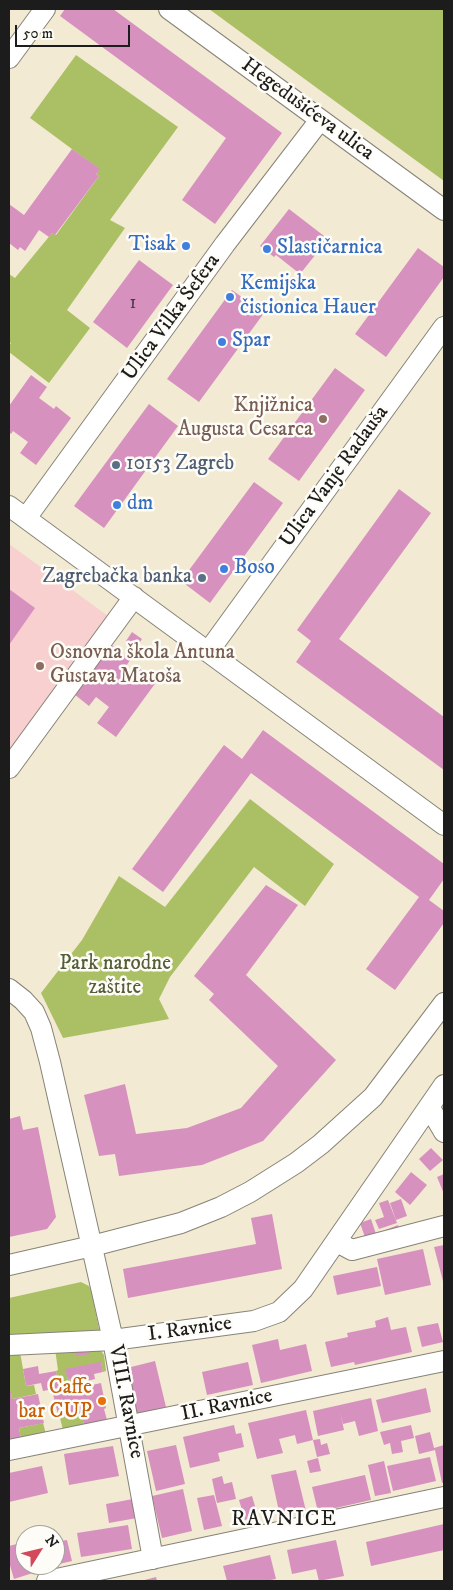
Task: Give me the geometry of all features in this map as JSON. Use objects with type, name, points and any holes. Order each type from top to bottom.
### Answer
[{"type":"street","points":[[9,58],[45,9]]},
{"type":"street","name":"Hegedušićeva ulica","points":[[169,9],[444,210]]},
{"type":"street","name":"Ulica Vilka Šefera","points":[[26,518],[225,244],[320,120]]},
{"type":"street","name":"Ulica Vanje Radauša","points":[[208,652],[444,327]]},
{"type":"street","points":[[9,506],[444,825]]},
{"type":"street","points":[[9,768],[134,597]]},
{"type":"street","name":"VIII. Ravnice","points":[[9,989],[34,1012],[41,1028],[71,1150],[113,1340],[153,1559]]},
{"type":"street","points":[[9,1265],[180,1223],[221,1207],[250,1192],[296,1163],[321,1144],[372,1096],[444,1003]]},
{"type":"street","name":"I. Ravnice","points":[[9,1345],[113,1340],[254,1321],[279,1312],[303,1289],[430,1108],[444,1085]]},
{"type":"street","points":[[430,1108],[444,1132]]},
{"type":"street","points":[[337,1242],[352,1250],[444,1226]]},
{"type":"street","name":"II. Ravnice","points":[[9,1450],[129,1427],[444,1361]]},
{"type":"street","points":[[47,1581],[444,1497]]},
{"type":"shaded area","name":"Osnovna škola Antuna Gustava Matoša","points":[[9,544],[108,616],[9,754]]},
{"type":"green space","points":[[209,9],[444,9],[444,181]]},
{"type":"green space","points":[[76,55],[178,127],[110,220],[125,228],[67,310],[90,328],[49,383],[9,352],[11,343],[9,342],[9,274],[15,278],[52,233],[56,235],[99,176],[96,174],[99,169],[30,118]]},
{"type":"green space","name":"Park narodne zaštite","points":[[250,799],[334,864],[305,906],[254,867],[170,977],[159,999],[169,1019],[63,1038],[41,993],[82,940],[119,876],[165,907]]},
{"type":"green space","points":[[81,1282],[89,1286],[91,1290],[100,1334],[9,1340],[9,1298]]},
{"type":"green space","points":[[99,1348],[104,1355],[106,1371],[103,1372],[101,1363],[66,1370],[68,1380],[75,1379],[77,1388],[59,1392],[55,1349]]},
{"type":"green space","points":[[20,1352],[26,1386],[34,1385],[36,1394],[12,1399],[11,1393],[9,1393],[9,1353]]},
{"type":"green space","points":[[81,1413],[84,1425],[63,1430],[60,1418]]},
{"type":"green space","points":[[43,1423],[46,1434],[21,1439],[19,1428]]},
{"type":"building","points":[[65,9],[113,9],[282,133],[215,224],[182,200],[226,138],[60,16]]},
{"type":"building","points":[[72,149],[100,169],[96,174],[99,176],[55,235],[52,233],[49,237],[39,230],[25,251],[20,247],[18,250],[9,243],[9,204],[24,215]]},
{"type":"building","points":[[289,209],[328,239],[300,274],[276,255],[274,257],[260,246]]},
{"type":"building","points":[[418,248],[444,267],[444,277],[386,357],[355,334]]},
{"type":"building","points":[[139,260],[173,285],[127,348],[93,322]]},
{"type":"building","points":[[232,290],[264,313],[199,402],[167,379]]},
{"type":"building","points":[[335,368],[365,390],[299,481],[268,459]]},
{"type":"building","points":[[31,375],[47,387],[39,398],[54,409],[56,406],[71,418],[36,465],[20,453],[28,442],[13,431],[11,434],[9,432],[9,406]]},
{"type":"building","points":[[149,404],[178,426],[104,528],[74,506]]},
{"type":"building","points":[[254,482],[283,503],[210,603],[181,581]]},
{"type":"building","points":[[399,489],[431,513],[339,639],[444,717],[444,770],[296,662],[311,641],[297,630]]},
{"type":"building","points":[[9,589],[35,608],[9,645]]},
{"type":"building","points":[[132,632],[142,639],[136,648],[126,641]]},
{"type":"building","points":[[109,643],[130,660],[123,671],[133,679],[140,669],[157,681],[116,737],[97,723],[109,707],[96,697],[89,706],[74,694]]},
{"type":"building","points":[[263,730],[444,864],[444,879],[429,900],[444,911],[444,923],[395,990],[366,969],[419,897],[251,773],[163,892],[132,869],[224,745],[242,759]]},
{"type":"building","points":[[266,885],[298,905],[246,975],[336,1060],[263,1141],[202,1165],[119,1176],[115,1154],[99,1156],[84,1095],[125,1084],[136,1134],[187,1128],[241,1108],[278,1066],[209,1000],[214,994],[194,976]]},
{"type":"building","points":[[20,1116],[23,1130],[38,1127],[56,1217],[47,1229],[9,1237],[9,1119]]},
{"type":"building","points":[[431,1148],[443,1160],[430,1171],[419,1159]]},
{"type":"building","points":[[411,1172],[427,1185],[410,1205],[395,1192]]},
{"type":"building","points":[[444,1174],[444,1194],[437,1177]]},
{"type":"building","points":[[401,1199],[407,1216],[396,1220],[390,1203]]},
{"type":"building","points":[[388,1200],[397,1223],[379,1229],[375,1220],[384,1217],[379,1203]]},
{"type":"building","points":[[272,1214],[282,1269],[128,1298],[123,1269],[256,1244],[251,1218]]},
{"type":"building","points":[[371,1219],[377,1237],[366,1240],[360,1223]]},
{"type":"building","points":[[398,1225],[401,1234],[386,1240],[383,1231]]},
{"type":"building","points":[[444,1245],[444,1285],[434,1247]]},
{"type":"building","points":[[423,1249],[431,1285],[385,1295],[377,1259]]},
{"type":"building","points":[[377,1267],[381,1286],[337,1295],[333,1276]]},
{"type":"building","points":[[388,1317],[391,1330],[406,1327],[412,1352],[355,1365],[354,1362],[331,1367],[325,1342],[348,1337],[347,1333],[376,1327],[375,1321]]},
{"type":"building","points":[[438,1323],[443,1342],[422,1347],[417,1327]]},
{"type":"building","points":[[278,1339],[280,1350],[306,1344],[312,1371],[261,1383],[252,1345]]},
{"type":"building","points":[[89,1348],[90,1354],[76,1356],[75,1350]]},
{"type":"building","points":[[155,1361],[166,1407],[137,1414],[127,1368]]},
{"type":"building","points":[[101,1362],[103,1372],[94,1374],[95,1379],[83,1382],[83,1377],[68,1380],[65,1369]]},
{"type":"building","points":[[248,1362],[253,1385],[207,1395],[202,1372]]},
{"type":"building","points":[[38,1366],[39,1374],[56,1371],[59,1388],[43,1391],[41,1383],[26,1386],[23,1369]]},
{"type":"building","points":[[101,1383],[107,1420],[84,1425],[81,1413],[59,1418],[53,1394]]},
{"type":"building","points":[[426,1388],[431,1412],[382,1423],[376,1400]]},
{"type":"building","points":[[11,1392],[12,1399],[38,1394],[44,1423],[19,1428],[21,1439],[9,1442],[9,1393]]},
{"type":"building","points":[[371,1398],[378,1431],[359,1436],[355,1421],[343,1424],[340,1412],[344,1430],[318,1436],[313,1411]]},
{"type":"building","points":[[306,1410],[313,1440],[297,1444],[295,1435],[279,1439],[283,1453],[257,1459],[248,1423]]},
{"type":"building","points":[[234,1425],[236,1434],[241,1433],[244,1447],[218,1453],[220,1461],[190,1468],[183,1437]]},
{"type":"building","points":[[411,1425],[414,1438],[401,1441],[403,1452],[392,1454],[390,1443],[384,1445],[380,1432]]},
{"type":"building","points":[[430,1432],[434,1448],[444,1445],[444,1482],[442,1483],[435,1450],[419,1454],[415,1436]]},
{"type":"building","points":[[320,1439],[321,1445],[327,1443],[330,1454],[317,1457],[313,1440]]},
{"type":"building","points":[[176,1445],[185,1484],[156,1491],[147,1451]]},
{"type":"building","points":[[113,1446],[119,1476],[69,1485],[64,1454]]},
{"type":"building","points":[[430,1457],[436,1481],[393,1491],[387,1466]]},
{"type":"building","points":[[318,1458],[321,1471],[310,1473],[307,1461]]},
{"type":"building","points":[[384,1461],[391,1493],[375,1496],[368,1465]]},
{"type":"building","points":[[42,1466],[48,1493],[9,1502],[9,1473]]},
{"type":"building","points":[[296,1470],[306,1511],[280,1516],[271,1475]]},
{"type":"building","points":[[365,1475],[371,1500],[318,1512],[312,1487]]},
{"type":"building","points":[[222,1476],[224,1484],[232,1482],[236,1499],[217,1503],[212,1479]]},
{"type":"building","points":[[183,1489],[192,1531],[162,1538],[152,1496]]},
{"type":"building","points":[[214,1495],[222,1526],[204,1530],[197,1498]]},
{"type":"building","points":[[252,1496],[258,1516],[245,1520],[239,1500]]},
{"type":"building","points":[[133,1499],[137,1518],[109,1523],[106,1504]]},
{"type":"building","points":[[444,1524],[444,1550],[371,1566],[366,1542]]},
{"type":"building","points":[[128,1525],[132,1549],[81,1557],[77,1533]]},
{"type":"building","points":[[65,1540],[67,1540],[72,1561],[65,1563]]},
{"type":"building","points":[[336,1540],[344,1576],[319,1581],[316,1569],[292,1574],[287,1550]]},
{"type":"building","points":[[15,1544],[15,1575],[26,1575],[14,1579],[9,1562],[9,1546]]},
{"type":"building","points":[[270,1555],[276,1579],[265,1581],[227,1581],[223,1566]]},
{"type":"building","points":[[156,1577],[157,1581],[141,1581]]},
{"type":"place","name":"Tisak","points":[[186,246]]},
{"type":"place","name":"Slastičarnica","points":[[267,249]]},
{"type":"place","name":"Kemijska čistionica Hauer","points":[[230,297]]},
{"type":"place","name":"Spar","points":[[222,342]]},
{"type":"place","name":"Knjižnica Augusta Cesarca","points":[[323,419]]},
{"type":"place","name":"10153 Zagreb","points":[[116,465]]},
{"type":"place","name":"dm","points":[[117,505]]},
{"type":"place","name":"Boso","points":[[224,569]]},
{"type":"place","name":"Zagrebačka banka","points":[[202,578]]},
{"type":"place","name":"Osnovna škola Antuna Gustava Matoša","points":[[40,666]]},
{"type":"place","name":"Caffe bar CUP","points":[[102,1401]]},
{"type":"district","name":"RAVNICE","points":[[284,1520]]}]
